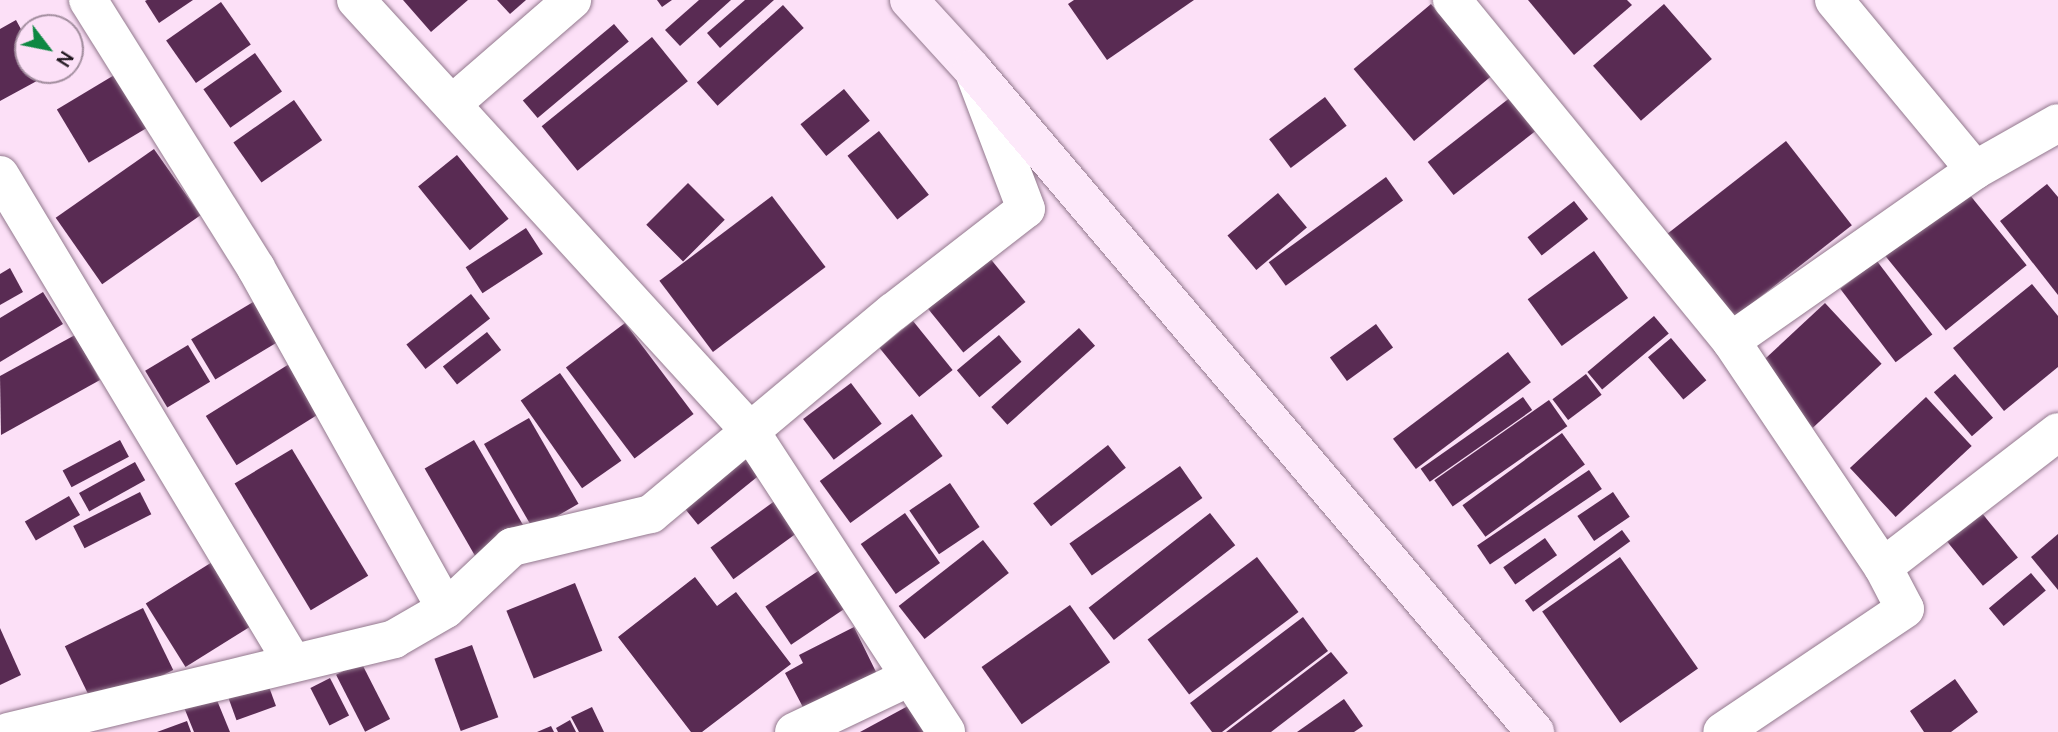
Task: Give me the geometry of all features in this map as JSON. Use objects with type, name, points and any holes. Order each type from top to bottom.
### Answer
[{"type":"main road","points":[[909,0],[972,69],[1535,732]]},
{"type":"street","points":[[88,0],[256,268],[446,609]]},
{"type":"street","points":[[356,0],[750,431],[946,732]]},
{"type":"street","points":[[452,104],[572,0]]},
{"type":"street","points":[[1452,0],[1731,341],[1883,568],[1905,609],[1722,732]]},
{"type":"street","points":[[1835,0],[1975,170]]},
{"type":"street","points":[[8,732],[109,720],[293,663],[394,639],[446,609],[512,547],[651,514],[893,312],[1027,209],[972,69]]},
{"type":"street","points":[[1731,341],[1975,170],[2058,123]]},
{"type":"street","points":[[0,175],[14,227],[293,663]]},
{"type":"street","points":[[1883,568],[2058,432]]},
{"type":"street","points":[[794,732],[910,677]]},
{"type":"building","points":[[193,0],[159,23],[145,1]]},
{"type":"building","points":[[403,0],[468,0],[431,32]]},
{"type":"building","points":[[497,0],[526,0],[510,14]]},
{"type":"building","points":[[657,0],[672,0],[662,7]]},
{"type":"building","points":[[699,0],[731,0],[680,46],[665,30]]},
{"type":"building","points":[[745,0],[774,0],[720,48],[707,33]]},
{"type":"building","points":[[1074,0],[1194,0],[1107,60],[1068,4]]},
{"type":"building","points":[[1528,0],[1627,0],[1632,5],[1574,55]]},
{"type":"building","points":[[221,2],[251,45],[196,83],[166,40]]},
{"type":"building","points":[[1431,4],[1491,76],[1414,141],[1354,69]]},
{"type":"building","points":[[1664,4],[1712,59],[1641,121],[1593,66]]},
{"type":"building","points":[[783,5],[804,28],[718,106],[697,83]]},
{"type":"building","points":[[14,21],[14,84],[31,84],[0,101],[0,29]]},
{"type":"building","points":[[614,24],[629,42],[538,118],[523,100]]},
{"type":"building","points":[[652,37],[688,81],[578,171],[542,126]]},
{"type":"building","points":[[255,53],[282,92],[230,128],[203,89]]},
{"type":"building","points":[[116,74],[148,127],[89,163],[57,110]]},
{"type":"building","points":[[844,89],[870,121],[826,156],[800,124]]},
{"type":"building","points":[[1516,93],[1542,126],[1454,195],[1428,162]]},
{"type":"building","points":[[1325,97],[1347,126],[1291,168],[1269,139]]},
{"type":"building","points":[[294,100],[322,140],[261,183],[233,142]]},
{"type":"building","points":[[879,131],[929,195],[897,219],[847,156]]},
{"type":"building","points":[[1786,141],[1852,225],[1730,321],[1664,236]]},
{"type":"building","points":[[154,149],[200,215],[102,284],[56,218]]},
{"type":"building","points":[[457,155],[509,219],[470,250],[418,186]]},
{"type":"building","points":[[1386,177],[1403,200],[1286,286],[1269,262]]},
{"type":"building","points":[[688,183],[725,220],[683,261],[646,225]]},
{"type":"building","points":[[2047,184],[2058,197],[2058,295],[2000,221]]},
{"type":"building","points":[[1965,189],[2027,265],[1946,331],[1884,254]]},
{"type":"building","points":[[1278,193],[1307,227],[1256,270],[1227,235]]},
{"type":"building","points":[[772,196],[826,267],[713,352],[659,281]]},
{"type":"building","points":[[1574,201],[1588,219],[1542,255],[1528,237]]},
{"type":"building","points":[[526,228],[543,254],[482,293],[466,267]]},
{"type":"building","points":[[1594,251],[1628,298],[1562,346],[1528,299]]},
{"type":"building","points":[[989,257],[1026,302],[963,352],[927,307]]},
{"type":"building","points":[[1877,261],[1932,334],[1896,362],[1840,289]]},
{"type":"building","points":[[10,268],[23,292],[0,305],[0,274]]},
{"type":"building","points":[[2032,284],[2058,316],[2058,367],[2004,411],[1953,348]]},
{"type":"building","points":[[43,292],[63,324],[0,362],[0,318]]},
{"type":"building","points":[[471,294],[490,318],[425,369],[406,344]]},
{"type":"building","points":[[258,299],[282,339],[215,379],[191,339]]},
{"type":"building","points":[[1825,303],[1882,364],[1813,428],[1756,367]]},
{"type":"building","points":[[1654,316],[1669,334],[1602,390],[1587,372]]},
{"type":"building","points":[[913,321],[953,370],[919,397],[880,348]]},
{"type":"building","points":[[625,323],[694,414],[635,459],[566,368]]},
{"type":"building","points":[[1376,324],[1393,347],[1347,381],[1330,358]]},
{"type":"building","points":[[1079,328],[1095,346],[1007,425],[991,407]]},
{"type":"building","points":[[487,332],[501,350],[457,385],[443,366]]},
{"type":"building","points":[[75,335],[100,380],[1,435],[0,376]]},
{"type":"building","points":[[999,335],[1021,362],[979,397],[957,370]]},
{"type":"building","points":[[1671,338],[1706,380],[1683,399],[1648,357]]},
{"type":"building","points":[[188,345],[210,382],[167,408],[145,371]]},
{"type":"building","points":[[1508,352],[1531,382],[1416,469],[1393,439]]},
{"type":"building","points":[[294,361],[325,410],[237,465],[206,416]]},
{"type":"building","points":[[560,373],[621,461],[582,488],[521,401]]},
{"type":"building","points":[[1586,374],[1602,395],[1568,420],[1552,399]]},
{"type":"building","points":[[1955,374],[1993,418],[1972,436],[1934,392]]},
{"type":"building","points":[[851,383],[882,424],[834,460],[803,419]]},
{"type":"building","points":[[1523,397],[1532,410],[1430,482],[1421,469]]},
{"type":"building","points":[[1926,397],[1972,446],[1896,517],[1850,468]]},
{"type":"building","points":[[1549,400],[1567,426],[1453,507],[1434,480]]},
{"type":"building","points":[[912,414],[943,456],[850,523],[820,481]]},
{"type":"building","points":[[529,418],[578,504],[533,530],[484,444]]},
{"type":"building","points":[[1562,433],[1585,465],[1485,537],[1462,505]]},
{"type":"building","points":[[120,440],[129,457],[72,487],[63,471]]},
{"type":"building","points":[[474,440],[524,527],[475,556],[425,468]]},
{"type":"building","points":[[1108,445],[1126,468],[1051,526],[1033,503]]},
{"type":"building","points":[[292,449],[368,576],[311,610],[235,484]]},
{"type":"building","points":[[741,454],[759,476],[698,525],[680,503]]},
{"type":"building","points":[[135,462],[145,480],[89,511],[79,493]]},
{"type":"building","points":[[1180,466],[1202,498],[1092,575],[1069,543]]},
{"type":"building","points":[[1589,470],[1602,489],[1490,565],[1477,545]]},
{"type":"building","points":[[950,483],[980,527],[939,554],[909,510]]},
{"type":"building","points":[[140,492],[151,514],[85,548],[73,526]]},
{"type":"building","points":[[1613,492],[1630,517],[1594,541],[1577,516]]},
{"type":"building","points":[[69,496],[80,515],[36,541],[25,522]]},
{"type":"building","points":[[776,500],[799,532],[733,579],[710,548]]},
{"type":"building","points":[[1977,507],[2018,558],[1983,586],[1942,535]]},
{"type":"building","points":[[905,513],[940,563],[896,594],[861,544]]},
{"type":"building","points":[[1210,513],[1235,545],[1114,640],[1089,608]]},
{"type":"building","points":[[1622,530],[1630,541],[1533,612],[1525,601]]},
{"type":"building","points":[[2058,534],[2058,590],[2031,557]]},
{"type":"building","points":[[1545,538],[1557,555],[1515,584],[1503,567]]},
{"type":"building","points":[[983,540],[1009,573],[925,639],[899,606]]},
{"type":"building","points":[[1257,557],[1299,612],[1189,695],[1148,639]]},
{"type":"building","points":[[1620,557],[1698,668],[1620,723],[1542,611]]},
{"type":"building","points":[[217,559],[257,623],[186,667],[146,604]]},
{"type":"building","points":[[830,563],[856,601],[791,645],[765,607]]},
{"type":"building","points":[[2031,573],[2046,591],[2004,626],[1989,608]]},
{"type":"building","points":[[695,577],[717,606],[736,592],[791,664],[702,732],[691,732],[618,637]]},
{"type":"building","points":[[575,583],[602,651],[534,678],[506,611]]},
{"type":"building","points":[[1070,605],[1110,662],[1022,724],[982,667]]},
{"type":"building","points":[[143,608],[173,670],[95,708],[65,646]]},
{"type":"building","points":[[1303,617],[1328,651],[1222,732],[1212,732],[1190,703]]},
{"type":"building","points":[[854,627],[878,676],[806,713],[785,673],[803,663],[799,655]]},
{"type":"building","points":[[0,628],[21,675],[0,685]]},
{"type":"building","points":[[472,645],[498,717],[461,731],[434,659]]},
{"type":"building","points":[[1331,652],[1348,673],[1271,732],[1226,732]]},
{"type":"building","points":[[361,662],[390,719],[365,732],[336,675]]},
{"type":"building","points":[[264,673],[276,706],[237,720],[225,687]]},
{"type":"building","points":[[330,678],[349,715],[329,725],[310,688]]},
{"type":"building","points":[[1955,679],[1978,712],[1951,732],[1924,732],[1910,711]]},
{"type":"building","points":[[214,693],[230,732],[194,732],[183,705]]},
{"type":"building","points":[[1344,699],[1363,726],[1354,732],[1297,732]]},
{"type":"building","points":[[919,700],[936,732],[860,732]]},
{"type":"building","points":[[592,707],[604,732],[579,732],[571,717]]},
{"type":"building","points":[[570,720],[576,732],[558,732],[556,728]]},
{"type":"building","points":[[187,721],[191,732],[157,732]]},
{"type":"building","points":[[551,726],[554,732],[537,732]]}]
